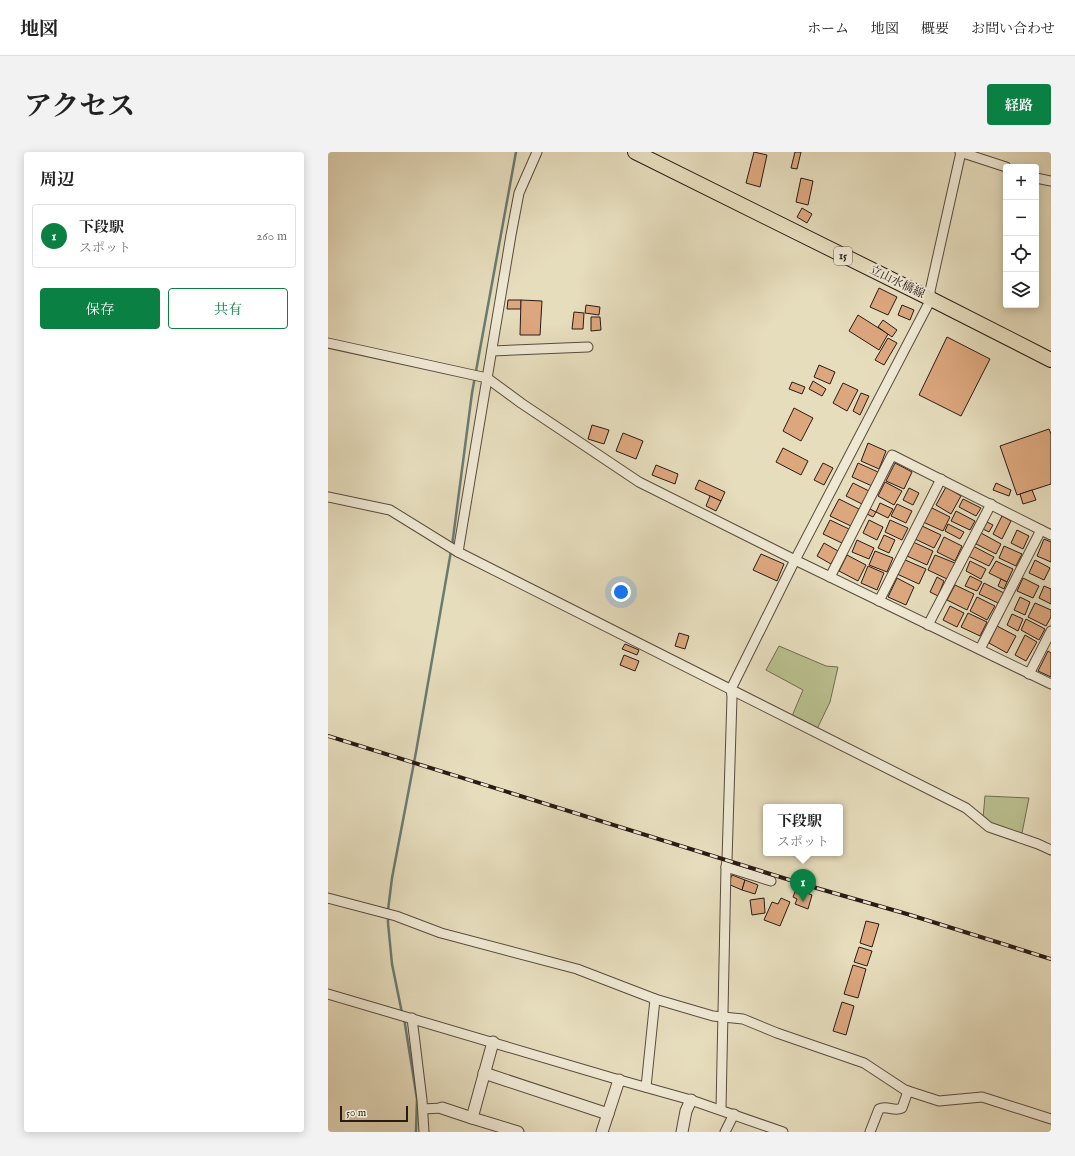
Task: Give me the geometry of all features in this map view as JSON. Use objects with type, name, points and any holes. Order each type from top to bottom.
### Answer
[{"type":"main road","name":"立山水橋線","points":[[635,152],[1051,360]]},
{"type":"street","points":[[458,552],[519,193],[537,152]]},
{"type":"street","points":[[721,1109],[731,689],[795,560],[931,299],[930,291],[961,152],[1003,167]]},
{"type":"street","points":[[1039,179],[1051,181]]},
{"type":"street","points":[[328,343],[487,378],[521,403],[639,482],[795,560],[1051,684]]},
{"type":"street","points":[[492,351],[588,347]]},
{"type":"street","points":[[830,577],[892,455],[1051,535]]},
{"type":"street","points":[[879,601],[941,479]]},
{"type":"street","points":[[328,497],[390,510],[458,552],[966,808],[989,827],[1051,850]]},
{"type":"street","points":[[928,625],[991,504]]},
{"type":"street","points":[[980,650],[1041,530]]},
{"type":"street","points":[[1029,674],[1051,630]]},
{"type":"street","points":[[726,867],[771,881]]},
{"type":"street","points":[[328,898],[396,916],[441,933],[577,969],[655,999],[713,1016],[743,1019],[777,1033],[864,1063],[908,1091],[939,1101],[982,1097],[1051,1119]]},
{"type":"street","points":[[328,994],[721,1109],[783,1132]]},
{"type":"street","points":[[646,1087],[655,999]]},
{"type":"street","points":[[412,1018],[423,1109],[424,1132]]},
{"type":"street","points":[[472,1118],[493,1042]]},
{"type":"street","points":[[484,1073],[608,1114]]},
{"type":"street","points":[[602,1132],[619,1080]]},
{"type":"street","points":[[870,1132],[879,1109],[883,1107],[898,1110],[902,1108],[908,1091]]},
{"type":"street","points":[[682,1132],[686,1110],[691,1100]]},
{"type":"street","points":[[423,1109],[442,1108],[518,1132]]},
{"type":"street","points":[[725,1132],[734,1114]]},
{"type":"green space","points":[[779,646],[826,666],[838,667],[830,702],[817,729],[792,716],[803,690],[766,670]]},
{"type":"green space","points":[[985,796],[1029,798],[1022,833],[994,827],[983,818]]},
{"type":"building","points":[[754,152],[767,155],[760,187],[746,183]]},
{"type":"building","points":[[795,152],[801,152],[797,169],[791,168]]},
{"type":"building","points":[[801,178],[813,181],[808,205],[796,202]]},
{"type":"building","points":[[802,208],[812,214],[807,223],[797,217]]},
{"type":"building","points":[[879,288],[897,297],[888,315],[870,307]]},
{"type":"building","points":[[508,300],[521,300],[521,309],[507,309]]},
{"type":"building","points":[[521,300],[542,301],[540,335],[520,335]]},
{"type":"building","points":[[586,305],[600,307],[599,315],[585,313]]},
{"type":"building","points":[[902,305],[914,310],[910,320],[898,315]]},
{"type":"building","points":[[574,312],[584,313],[583,329],[572,329]]},
{"type":"building","points":[[858,315],[888,334],[879,350],[849,331]]},
{"type":"building","points":[[591,317],[600,317],[601,330],[591,331]]},
{"type":"building","points":[[883,320],[897,330],[892,337],[878,327]]},
{"type":"building","points":[[947,337],[990,359],[961,416],[919,395]]},
{"type":"building","points":[[888,338],[897,343],[884,365],[875,360]]},
{"type":"building","points":[[819,365],[835,372],[830,384],[814,377]]},
{"type":"building","points":[[813,381],[826,389],[822,396],[809,389]]},
{"type":"building","points":[[792,382],[805,387],[802,394],[789,389]]},
{"type":"building","points":[[843,383],[858,390],[847,411],[833,403]]},
{"type":"building","points":[[861,393],[869,396],[860,415],[853,411]]},
{"type":"building","points":[[794,408],[813,418],[801,441],[783,431]]},
{"type":"building","points":[[592,425],[609,430],[604,444],[588,439]]},
{"type":"building","points":[[1049,429],[1051,434],[1051,484],[1017,495],[1000,446]]},
{"type":"building","points":[[623,433],[643,441],[636,459],[616,451]]},
{"type":"building","points":[[868,443],[886,451],[879,469],[861,461]]},
{"type":"building","points":[[783,448],[808,461],[801,475],[776,462]]},
{"type":"building","points":[[823,463],[833,468],[824,485],[814,480]]},
{"type":"building","points":[[858,463],[878,472],[872,486],[852,477]]},
{"type":"building","points":[[895,463],[912,472],[904,489],[886,481]]},
{"type":"building","points":[[656,465],[678,474],[675,484],[652,475]]},
{"type":"building","points":[[699,480],[725,492],[721,501],[695,489]]},
{"type":"building","points":[[885,482],[902,491],[894,505],[878,496]]},
{"type":"building","points":[[853,483],[869,491],[862,504],[846,496]]},
{"type":"building","points":[[996,483],[1011,490],[1009,496],[993,490]]},
{"type":"building","points":[[946,487],[961,496],[951,514],[936,505]]},
{"type":"building","points":[[909,488],[919,493],[913,505],[903,500]]},
{"type":"building","points":[[1032,490],[1036,500],[1023,504],[1020,494]]},
{"type":"building","points":[[710,496],[721,501],[716,511],[706,506]]},
{"type":"building","points":[[839,499],[859,509],[851,526],[830,516]]},
{"type":"building","points":[[963,499],[981,508],[976,516],[959,507]]},
{"type":"building","points":[[880,503],[893,509],[888,518],[876,512]]},
{"type":"building","points":[[897,504],[912,511],[906,523],[891,516]]},
{"type":"building","points":[[930,507],[950,517],[943,531],[923,522]]},
{"type":"building","points":[[870,509],[876,512],[873,517],[867,514]]},
{"type":"building","points":[[956,511],[975,521],[970,530],[951,521]]},
{"type":"building","points":[[1002,516],[1011,521],[1002,539],[993,534]]},
{"type":"building","points":[[830,520],[849,529],[842,543],[823,534]]},
{"type":"building","points":[[869,520],[883,527],[877,540],[863,533]]},
{"type":"building","points":[[890,520],[908,528],[902,540],[885,532]]},
{"type":"building","points":[[987,522],[993,525],[989,532],[983,529]]},
{"type":"building","points":[[948,524],[964,532],[960,539],[945,531]]},
{"type":"building","points":[[922,526],[941,535],[934,548],[915,539]]},
{"type":"building","points":[[1017,530],[1029,536],[1023,549],[1011,543]]},
{"type":"building","points":[[981,533],[1001,544],[996,554],[976,544]]},
{"type":"building","points":[[884,535],[895,540],[889,553],[878,548]]},
{"type":"building","points":[[944,537],[962,546],[955,561],[937,552]]},
{"type":"building","points":[[1044,539],[1051,542],[1051,562],[1037,556]]},
{"type":"building","points":[[857,540],[874,548],[869,559],[852,552]]},
{"type":"building","points":[[913,542],[933,551],[927,565],[907,556]]},
{"type":"building","points":[[824,543],[838,551],[831,564],[817,556]]},
{"type":"building","points":[[973,546],[994,557],[989,566],[968,556]]},
{"type":"building","points":[[1004,546],[1022,554],[1016,566],[999,558]]},
{"type":"building","points":[[875,551],[893,558],[887,572],[869,565]]},
{"type":"building","points":[[761,554],[784,564],[777,581],[753,570]]},
{"type":"building","points":[[847,555],[866,565],[858,581],[839,571]]},
{"type":"building","points":[[935,555],[955,563],[947,579],[928,570]]},
{"type":"building","points":[[903,559],[926,569],[919,584],[897,574]]},
{"type":"building","points":[[1035,560],[1050,568],[1044,580],[1029,573]]},
{"type":"building","points":[[970,561],[986,569],[981,579],[966,571]]},
{"type":"building","points":[[996,561],[1013,569],[1007,582],[989,573]]},
{"type":"building","points":[[868,566],[884,573],[877,590],[861,583]]},
{"type":"building","points":[[970,576],[982,582],[977,591],[965,586]]},
{"type":"building","points":[[937,577],[944,581],[938,596],[930,592]]},
{"type":"building","points":[[897,578],[914,587],[906,605],[888,597]]},
{"type":"building","points":[[1023,578],[1039,586],[1033,598],[1017,591]]},
{"type":"building","points":[[1001,579],[1007,582],[1004,589],[998,586]]},
{"type":"building","points":[[984,583],[1004,593],[998,603],[979,594]]},
{"type":"building","points":[[955,585],[974,594],[967,610],[947,600]]},
{"type":"building","points":[[1044,586],[1051,589],[1051,604],[1039,598]]},
{"type":"building","points":[[977,597],[995,606],[987,620],[970,611]]},
{"type":"building","points":[[1020,597],[1030,602],[1025,615],[1014,610]]},
{"type":"building","points":[[1035,603],[1051,610],[1051,617],[1046,626],[1028,617]]},
{"type":"building","points":[[950,606],[964,613],[957,627],[943,620]]},
{"type":"building","points":[[968,613],[987,622],[980,636],[961,627]]},
{"type":"building","points":[[1012,614],[1023,619],[1018,631],[1007,625]]},
{"type":"building","points":[[1026,619],[1045,629],[1039,640],[1021,630]]},
{"type":"building","points":[[997,626],[1016,636],[1007,653],[989,643]]},
{"type":"building","points":[[679,633],[689,636],[685,649],[675,646]]},
{"type":"building","points":[[1025,635],[1037,642],[1026,661],[1015,655]]},
{"type":"building","points":[[625,644],[639,650],[637,655],[622,649]]},
{"type":"building","points":[[1048,651],[1051,653],[1051,677],[1038,671]]},
{"type":"building","points":[[624,655],[639,661],[635,671],[620,665]]},
{"type":"building","points":[[732,875],[745,880],[742,890],[728,884]]},
{"type":"building","points":[[745,880],[758,885],[755,894],[742,890]]},
{"type":"building","points":[[800,890],[812,895],[808,909],[795,904],[797,899],[793,897],[795,892],[799,894]]},
{"type":"building","points":[[764,898],[765,913],[752,915],[750,900]]},
{"type":"building","points":[[781,898],[790,902],[780,926],[764,920],[772,902],[778,904]]},
{"type":"building","points":[[866,921],[879,924],[872,947],[860,943]]},
{"type":"building","points":[[859,947],[872,951],[867,966],[854,962]]},
{"type":"building","points":[[853,965],[866,969],[858,998],[844,994]]},
{"type":"building","points":[[842,1002],[854,1006],[846,1035],[833,1031]]},
{"type":"waterway","points":[[452,546],[472,393],[516,152]]},
{"type":"waterway","points":[[402,1013],[392,964],[388,910],[392,878],[416,752],[451,551]]},
{"type":"waterway","points":[[404,1018],[417,1099],[416,1132]]},
{"type":"railway","points":[[328,736],[806,885],[907,914],[1051,959]]},
{"type":"place","name":"下段駅","points":[[803,902]]}]
